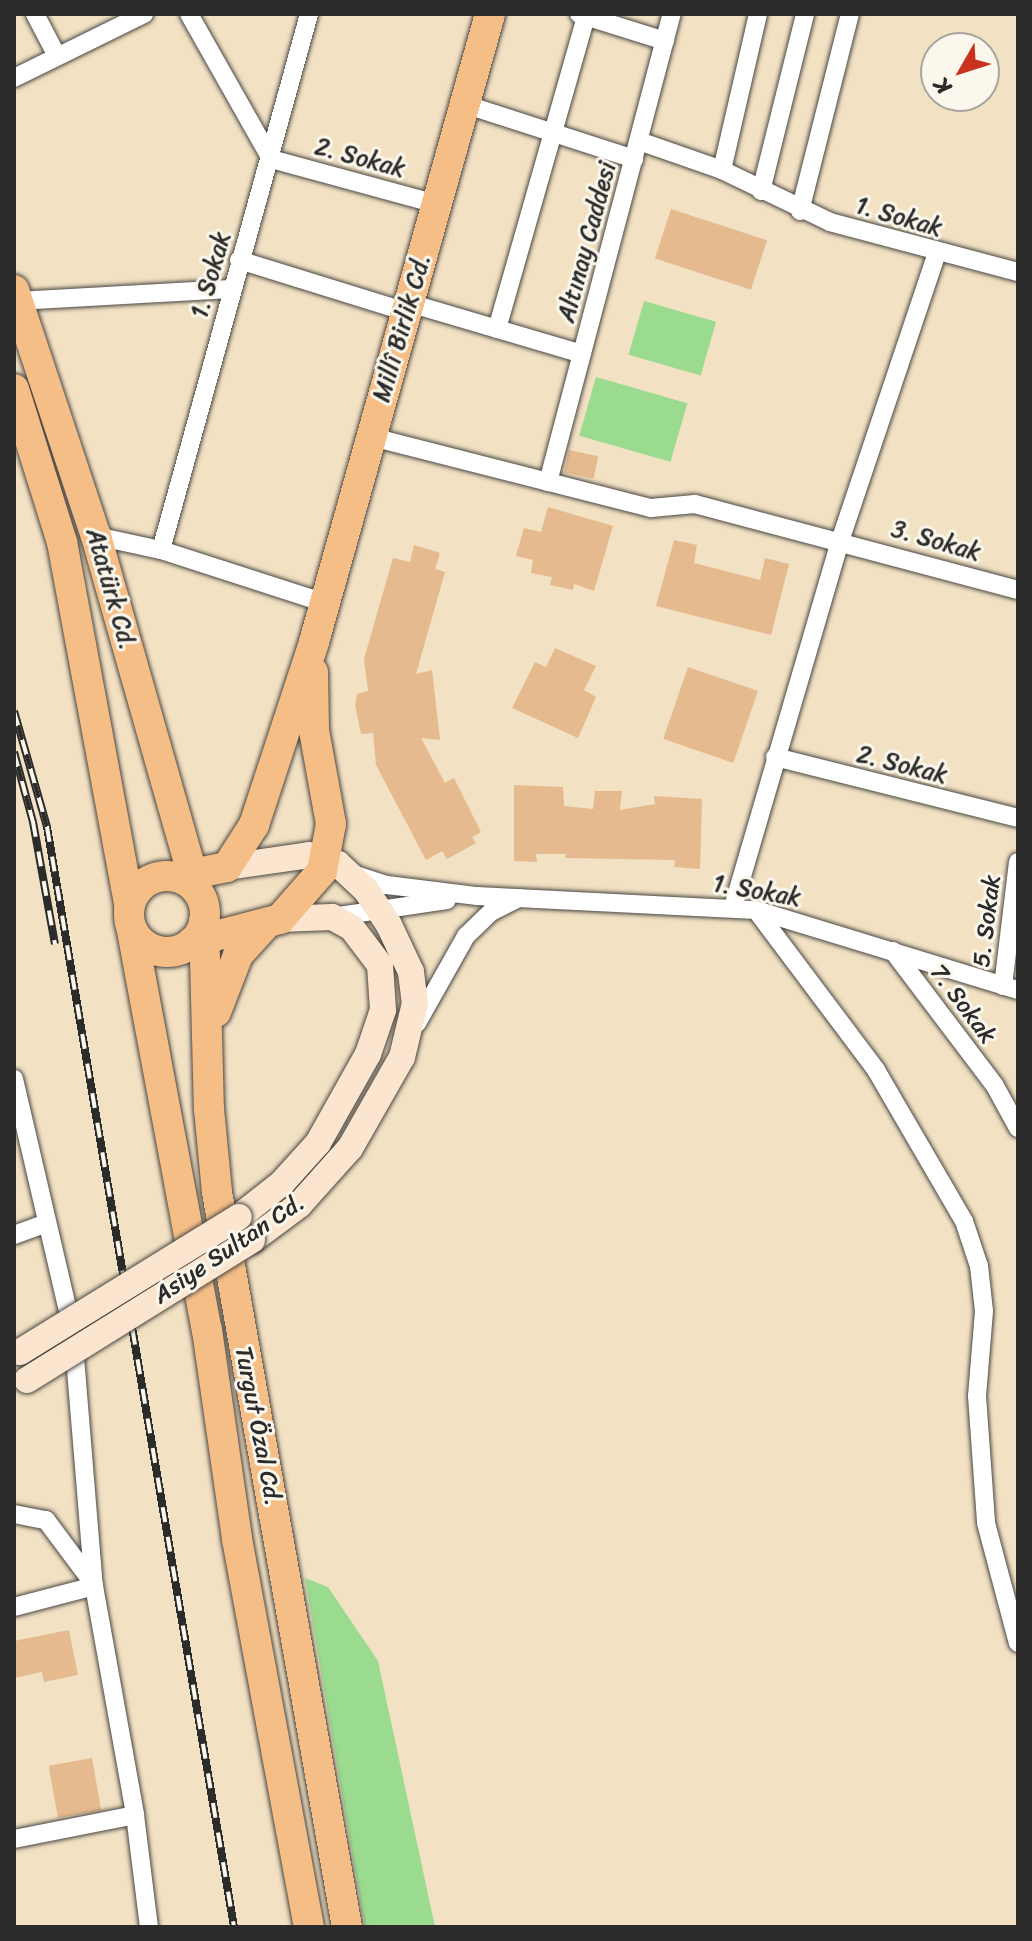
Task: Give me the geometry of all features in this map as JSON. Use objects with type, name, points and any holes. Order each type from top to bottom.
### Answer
[{"type":"main road","name":"Millî Birlik Cd.","points":[[227,867],[254,825],[314,642],[490,14]]},
{"type":"main road","name":"Atatürk Cd.","points":[[16,296],[96,536],[189,881]]},
{"type":"main road","name":"Atatürk Cd.","points":[[14,389],[62,542],[131,918]]},
{"type":"main road","name":"Millî Birlik Cd.","points":[[314,642],[311,701],[338,865]]},
{"type":"main road","points":[[332,917],[274,920],[201,934],[163,952],[140,942],[131,918],[143,884],[189,881],[227,867],[285,857],[338,865]]},
{"type":"main road","points":[[209,1037],[231,967],[274,920],[338,865]]},
{"type":"main road","name":"Asiye Sultan Cd.","points":[[17,1353],[246,1228],[299,1205],[350,1148],[389,1084],[410,1036],[415,1003],[411,972],[376,901],[338,865]]},
{"type":"main road","points":[[189,881],[201,934]]},
{"type":"main road","name":"Asiye Sultan Cd.","points":[[21,1382],[246,1228],[318,1143],[368,1054],[385,993],[380,965],[362,938],[332,917]]},
{"type":"main road","name":"Turgut Özal Cd.","points":[[131,918],[207,1330],[237,1539],[309,1927]]},
{"type":"main road","name":"Turgut Özal Cd.","points":[[201,934],[209,1037],[209,1109],[217,1192],[347,1927]]},
{"type":"street","points":[[35,14],[57,56]]},
{"type":"street","points":[[14,78],[144,14]]},
{"type":"street","points":[[189,14],[271,159]]},
{"type":"street","name":"1. Sokak","points":[[161,550],[309,14]]},
{"type":"street","name":"Altınay Caddesi","points":[[548,482],[672,14]]},
{"type":"street","points":[[722,170],[758,14]]},
{"type":"street","points":[[761,191],[805,14]]},
{"type":"street","points":[[800,211],[850,14]]},
{"type":"street","points":[[497,329],[554,133],[584,15],[665,41]]},
{"type":"street","points":[[464,104],[554,133]]},
{"type":"street","name":"1. Sokak","points":[[554,133],[722,170],[800,211],[937,253],[1018,272]]},
{"type":"street","name":"2. Sokak","points":[[271,159],[437,204]]},
{"type":"street","points":[[733,907],[840,541],[937,253]]},
{"type":"street","points":[[239,260],[582,354]]},
{"type":"street","points":[[16,296],[231,289]]},
{"type":"street","name":"3. Sokak","points":[[372,437],[651,508],[695,504],[1018,590]]},
{"type":"street","points":[[96,536],[161,550],[325,603]]},
{"type":"street","name":"2. Sokak","points":[[775,757],[1018,818]]},
{"type":"street","name":"5. Sokak","points":[[1011,988],[1018,862]]},
{"type":"street","name":"1. Sokak","points":[[332,917],[376,901],[477,896],[733,907],[756,910],[1011,988]]},
{"type":"street","points":[[410,1036],[466,936],[491,912],[521,897]]},
{"type":"street","points":[[362,938],[376,901]]},
{"type":"street","points":[[756,910],[876,1070],[964,1221],[979,1266],[984,1311],[977,1396],[986,1523],[1018,1643]]},
{"type":"street","name":"7. Sokak","points":[[893,951],[995,1086],[1018,1128]]},
{"type":"street","points":[[14,1079],[73,1333],[94,1586],[135,1815],[149,1927]]},
{"type":"street","points":[[14,1235],[47,1223]]},
{"type":"street","points":[[14,1514],[46,1520],[94,1586]]},
{"type":"street","points":[[14,1607],[94,1586]]},
{"type":"street","points":[[14,1839],[135,1815]]},
{"type":"green space","points":[[644,301],[716,322],[701,376],[629,355]]},
{"type":"green space","points":[[596,377],[687,403],[671,462],[579,436]]},
{"type":"green space","points":[[305,1578],[328,1587],[378,1661],[435,1927],[365,1927]]},
{"type":"building","points":[[671,209],[767,240],[751,290],[655,258]]},
{"type":"building","points":[[569,450],[598,456],[594,479],[564,472]]},
{"type":"building","points":[[548,507],[613,526],[594,591],[574,584],[573,590],[550,585],[552,577],[531,573],[533,560],[516,556],[524,528],[541,532]]},
{"type":"building","points":[[674,540],[697,545],[694,563],[760,580],[765,558],[789,564],[771,635],[656,606]]},
{"type":"building","points":[[414,545],[440,553],[435,569],[445,572],[416,674],[432,670],[440,740],[421,738],[445,783],[454,778],[481,832],[472,837],[476,843],[447,859],[442,851],[426,860],[376,765],[373,733],[361,734],[355,705],[357,694],[368,691],[364,659],[393,558],[410,562]]},
{"type":"building","points":[[555,648],[596,666],[584,690],[596,697],[578,738],[512,708],[535,662],[546,667]]},
{"type":"building","points":[[688,667],[758,691],[733,763],[663,739]]},
{"type":"building","points":[[514,785],[563,787],[564,806],[593,809],[595,791],[622,791],[620,810],[655,804],[654,796],[702,799],[700,869],[674,867],[675,860],[565,858],[566,854],[536,854],[537,862],[514,861]]},
{"type":"building","points":[[69,1630],[78,1675],[44,1682],[42,1672],[14,1678],[14,1641]]},
{"type":"building","points":[[92,1758],[101,1810],[58,1818],[49,1766]]},
{"type":"railway","points":[[14,711],[47,827],[234,1927]]},
{"type":"railway","points":[[14,752],[33,822],[55,944]]}]
